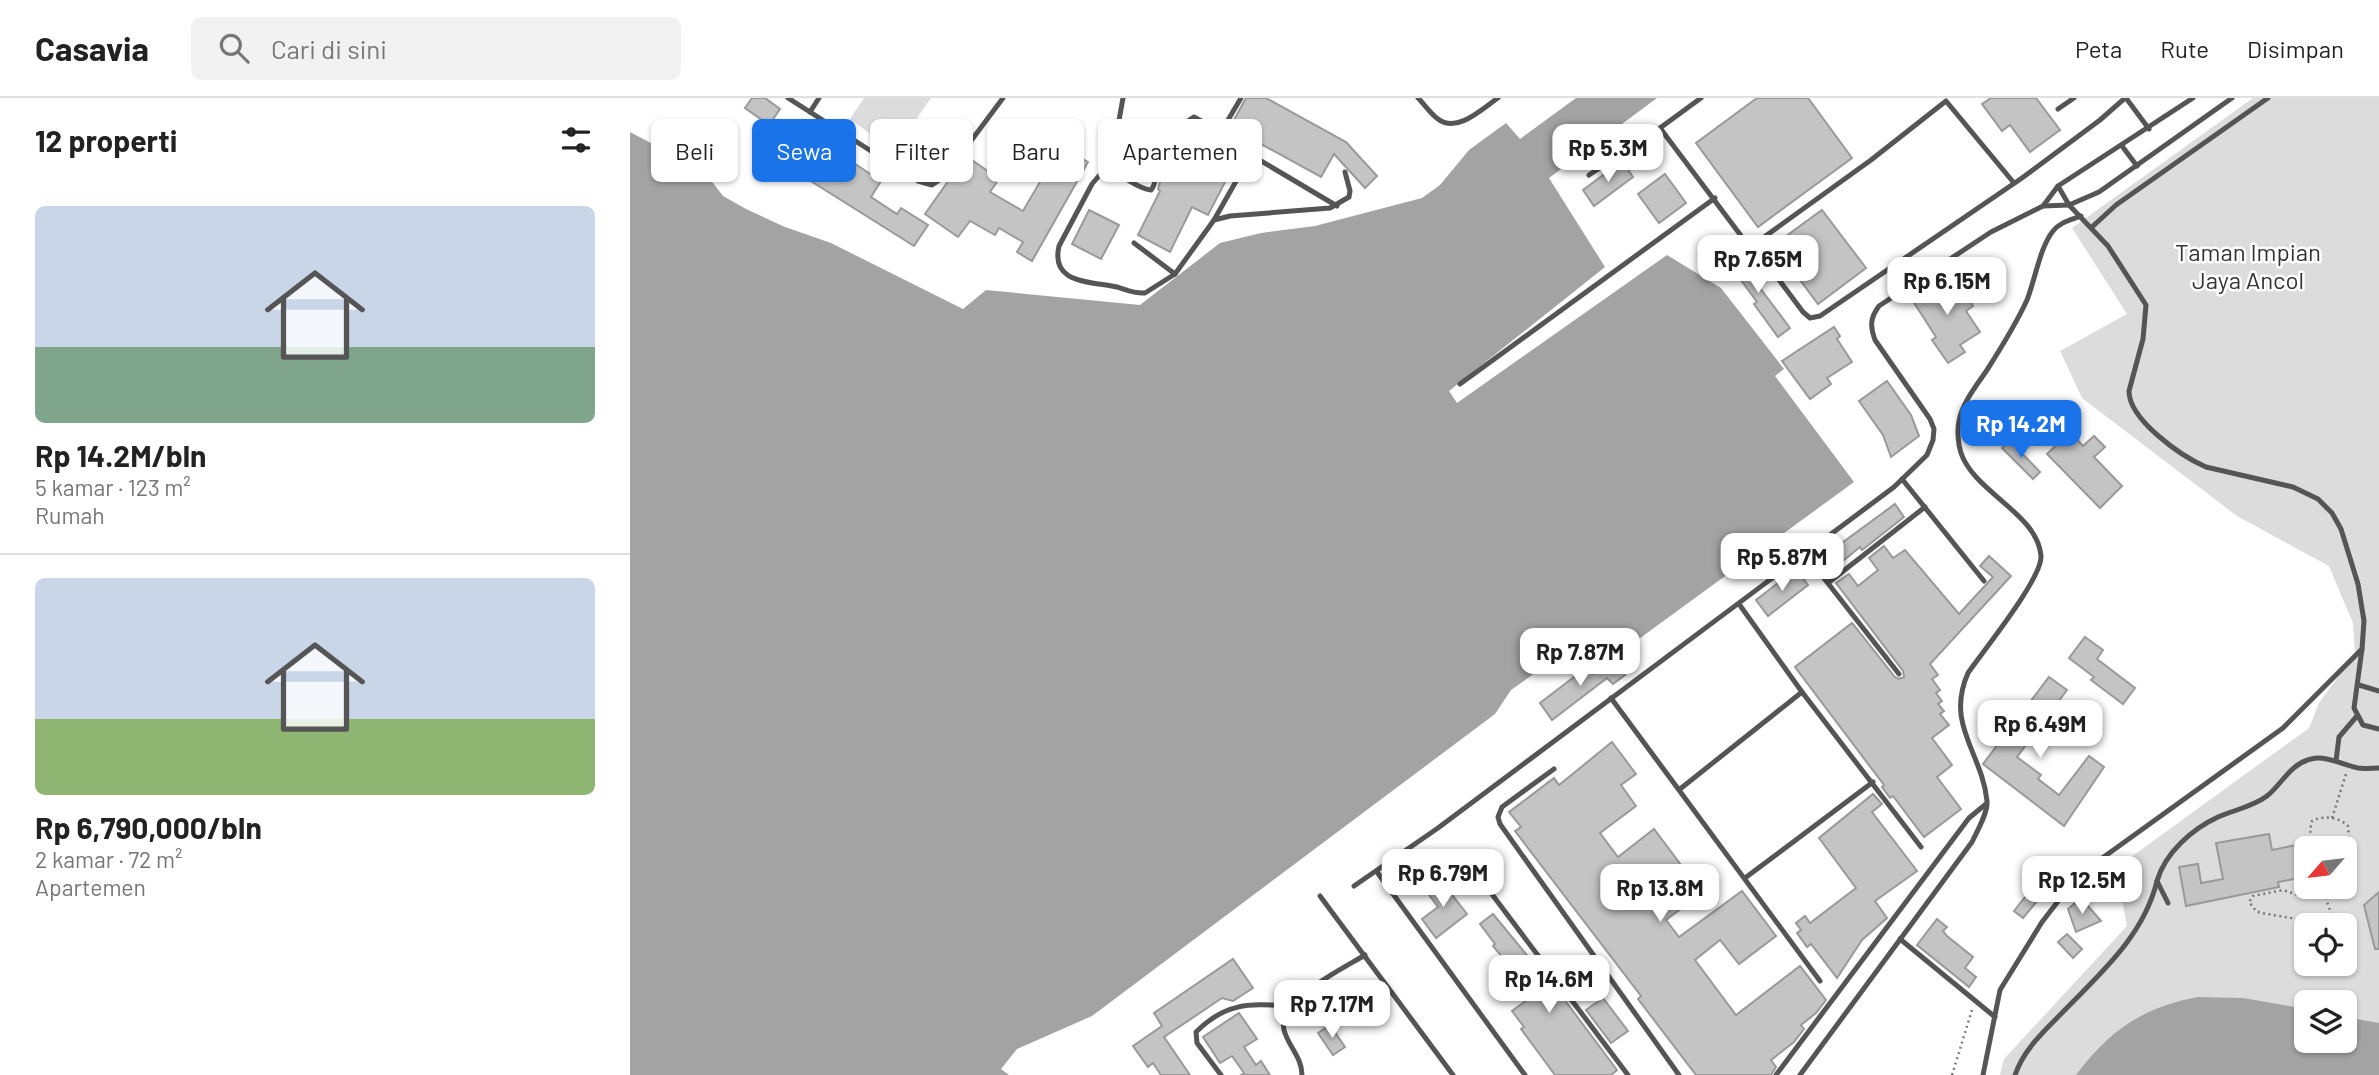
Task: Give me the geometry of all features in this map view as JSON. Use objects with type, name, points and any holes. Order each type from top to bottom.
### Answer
[{"type":"lane","points":[[788,98],[918,181],[932,185],[944,177],[1003,98]]},
{"type":"lane","points":[[810,112],[819,98]]},
{"type":"lane","points":[[1119,119],[1123,98]]},
{"type":"lane","points":[[1229,119],[1241,98]]},
{"type":"lane","points":[[1418,98],[1438,120],[1448,124],[1468,118],[1498,98]]},
{"type":"lane","points":[[1589,175],[1701,98]]},
{"type":"lane","points":[[2058,109],[2074,98]]},
{"type":"lane","points":[[1660,128],[1745,241],[1753,245],[1810,318],[1815,318],[2014,183],[2100,120],[2125,98],[2149,128]]},
{"type":"lane","points":[[2043,206],[2058,186],[2193,98]]},
{"type":"lane","points":[[1354,886],[1377,872],[1739,604],[1902,479],[1927,455],[1934,429],[1930,419],[1875,340],[1871,328],[1872,315],[1879,306],[1992,232],[2043,206],[2069,205],[2099,192],[2232,98]]},
{"type":"lane","points":[[2092,227],[2116,205],[2268,98]]},
{"type":"lane","points":[[1753,245],[1871,160],[1945,99],[2014,183]]},
{"type":"lane","points":[[2123,146],[2137,166]]},
{"type":"lane","points":[[1262,162],[1337,206]]},
{"type":"lane","points":[[1214,220],[1337,206],[1349,197],[1345,172]]},
{"type":"lane","points":[[1098,176],[1059,246],[1056,257],[1059,265],[1074,279],[1138,294],[1154,289],[1175,274],[1214,220],[1236,182]]},
{"type":"lane","points":[[1132,182],[1151,190],[1155,182]]},
{"type":"lane","points":[[2058,186],[2069,205],[2092,227],[2146,305],[2143,339],[2129,391],[2129,399],[2136,414],[2193,461],[2206,467],[2293,487],[2318,499],[2332,513],[2341,529],[2358,584],[2364,621],[2359,685],[2354,708],[2363,725],[2379,729]]},
{"type":"lane","points":[[1460,384],[1715,198]]},
{"type":"lane","points":[[1800,1075],[1972,842],[1987,803],[1980,774],[1961,725],[1961,688],[1968,673],[2039,571],[2041,559],[2039,546],[2029,531],[2015,513],[1979,481],[1961,453],[1959,420],[2026,301],[2050,235],[2055,228],[2081,216]]},
{"type":"lane","points":[[1134,243],[1175,274]]},
{"type":"lane","points":[[1902,479],[1984,580]]},
{"type":"lane","points":[[1828,583],[1925,507]]},
{"type":"lane","points":[[1805,554],[1899,674]]},
{"type":"lane","points":[[1739,604],[1802,692],[1921,847]]},
{"type":"lane","points":[[1983,1075],[2000,990],[2042,922],[2081,874],[2283,728],[2361,649]]},
{"type":"lane","points":[[2359,685],[2379,691]]},
{"type":"lane","points":[[1680,789],[1802,692]]},
{"type":"lane","points":[[1611,698],[1820,981]]},
{"type":"lane","points":[[2336,761],[2339,737],[2357,716]]},
{"type":"lane","points":[[2015,1075],[2023,1056],[2040,1035],[2122,949],[2141,921],[2166,859],[2195,831],[2219,817],[2258,802],[2270,794],[2282,777],[2303,761],[2314,758],[2358,768],[2379,768]]},
{"type":"lane","points":[[1554,769],[1502,807],[1497,817],[1679,1075]]},
{"type":"lane","points":[[1745,878],[1872,782]]},
{"type":"lane","points":[[1776,1075],[1969,818],[1987,803]]},
{"type":"lane","points":[[1377,872],[1525,1075]]},
{"type":"lane","points":[[2157,881],[2168,903]]},
{"type":"lane","points":[[1485,885],[1628,1075]]},
{"type":"lane","points":[[1320,896],[1453,1075]]},
{"type":"lane","points":[[1900,939],[1995,1017]]},
{"type":"lane","points":[[1302,1075],[1302,1067],[1284,1031],[1283,1022],[1291,1006],[1298,997],[1365,955]]},
{"type":"lane","points":[[1221,1075],[1197,1043],[1196,1032],[1201,1027],[1232,1007],[1242,1004],[1291,1006]]},
{"type":"path","points":[[2332,818],[2348,765]]},
{"type":"path","points":[[2311,836],[2312,821],[2319,817],[2332,818],[2348,826],[2349,836]]},
{"type":"path","points":[[2283,890],[2296,897],[2324,895],[2333,919],[2327,924],[2261,913],[2249,902],[2253,896],[2283,890]]},
{"type":"path","points":[[1952,1075],[1975,1001]]},
{"type":"green space","points":[[864,98],[931,98],[916,119],[870,119],[870,134],[856,123],[856,119],[850,119]]},
{"type":"green space","name":"Taman Impian Jaya Ancol","points":[[2253,98],[2379,98],[2379,1075],[2000,1075],[2004,1059],[2127,926],[2116,868],[2309,728],[2319,703],[2355,654],[2353,623],[2329,566],[2237,516],[2082,398],[2060,351],[2127,314],[2072,228]]},
{"type":"shaded area","points":[[1576,98],[1657,98],[1549,178],[1605,267],[1449,391],[1457,403],[1667,255],[1721,288],[1784,369],[1775,376],[1854,482],[1621,652],[1599,628],[1511,690],[1495,714],[1092,1016],[1017,1049],[1001,1069],[1009,1075],[630,1075],[630,132],[651,143],[651,182],[712,182],[723,196],[746,209],[785,227],[831,243],[963,309],[986,290],[1140,305],[1220,243],[1261,233],[1315,226],[1422,198],[1440,185],[1469,150],[1506,123],[1520,139]]},
{"type":"shaded area","points":[[2198,997],[2243,998],[2294,1007],[2294,1053],[2357,1053],[2357,1019],[2379,1023],[2379,1075],[2076,1075],[2115,1033],[2144,1014],[2178,1001]]},
{"type":"building","points":[[752,98],[765,98],[780,109],[773,119],[761,119],[745,108]]},
{"type":"building","points":[[1246,98],[1266,98],[1346,142],[1377,176],[1365,188],[1334,154],[1321,177],[1262,145],[1262,119],[1234,119]]},
{"type":"building","points":[[1757,98],[1808,98],[1852,158],[1758,227],[1696,143]]},
{"type":"building","points":[[1991,98],[2036,98],[2060,130],[2030,152],[2010,125],[2002,131],[1982,104]]},
{"type":"building","points":[[973,161],[987,171],[987,182],[997,182],[990,192],[1023,211],[1040,182],[1077,182],[1032,261],[1017,252],[1023,242],[999,228],[995,235],[970,221],[958,237],[925,214],[948,182],[973,182]]},
{"type":"building","points":[[1622,161],[1633,177],[1594,206],[1583,190]]},
{"type":"building","points":[[856,165],[870,174],[870,182],[880,182],[871,197],[897,214],[901,208],[928,225],[914,246],[812,182],[856,182]]},
{"type":"building","points":[[1665,174],[1686,203],[1659,223],[1638,194]]},
{"type":"building","points":[[1160,182],[1225,182],[1208,215],[1192,207],[1170,252],[1138,235],[1160,191]]},
{"type":"building","points":[[1089,210],[1119,225],[1101,259],[1072,244]]},
{"type":"building","points":[[1822,210],[1866,268],[1818,304],[1774,245]]},
{"type":"building","points":[[1739,252],[1761,282],[1757,284],[1790,328],[1778,337],[1727,261]]},
{"type":"building","points":[[1943,276],[1957,296],[1964,291],[1973,306],[1966,311],[1980,332],[1960,345],[1965,352],[1948,363],[1932,340],[1936,337],[1911,298]]},
{"type":"building","points":[[1834,327],[1840,336],[1837,339],[1852,362],[1827,378],[1831,384],[1810,399],[1782,361]]},
{"type":"building","points":[[1887,381],[1911,415],[1919,436],[1891,457],[1883,435],[1859,401]]},
{"type":"building","points":[[2070,432],[2083,446],[2094,436],[2105,447],[2094,457],[2122,486],[2100,508],[2047,454]]},
{"type":"building","points":[[2010,441],[2040,472],[2033,479],[2002,448]]},
{"type":"building","points":[[1895,504],[1904,517],[1862,550],[1860,547],[1844,560],[1835,548]]},
{"type":"building","points":[[1884,546],[1893,558],[1905,550],[1959,614],[1993,577],[1980,566],[1989,556],[2011,576],[1930,664],[1938,675],[1932,679],[1940,690],[1936,693],[1942,701],[1938,704],[1944,711],[1940,714],[1949,725],[1932,738],[1952,765],[1937,777],[1961,809],[1924,837],[1893,796],[1890,798],[1882,787],[1884,785],[1795,667],[1852,623],[1895,677],[1904,677],[1903,671],[1836,583],[1849,574],[1858,586],[1878,570],[1869,558]]},
{"type":"building","points":[[1796,569],[1808,585],[1768,616],[1756,600]]},
{"type":"building","points":[[2085,637],[2103,650],[2097,659],[2135,688],[2123,704],[2091,680],[2094,677],[2069,658]]},
{"type":"building","points":[[1613,659],[1625,675],[1613,684],[1607,678],[1552,720],[1540,703],[1587,667],[1593,674]]},
{"type":"building","points":[[2049,677],[2067,690],[2017,757],[2041,775],[2038,779],[2059,795],[2089,756],[2104,767],[2064,826],[1983,764]]},
{"type":"building","points":[[1612,742],[1636,774],[1621,785],[1636,806],[1600,833],[1618,857],[1654,829],[1702,893],[1666,920],[1679,937],[1742,891],[1776,936],[1739,964],[1720,940],[1695,960],[1736,1015],[1800,966],[1826,1000],[1816,1013],[1801,1025],[1804,1029],[1794,1042],[1771,1060],[1776,1067],[1771,1075],[1696,1075],[1638,999],[1641,996],[1515,831],[1521,827],[1509,812],[1554,778],[1559,785]]},
{"type":"building","points":[[1873,794],[1882,804],[1872,812],[1917,871],[1875,901],[1887,918],[1862,940],[1837,978],[1811,944],[1807,947],[1797,933],[1801,930],[1796,923],[1805,916],[1810,923],[1856,888],[1819,838]]},
{"type":"building","points":[[2269,834],[2272,850],[2294,845],[2294,879],[2278,882],[2279,887],[2186,906],[2179,867],[2198,864],[2201,883],[2223,879],[2216,843]]},
{"type":"building","points":[[1439,878],[1467,914],[1436,938],[1422,919],[1438,907],[1424,888]]},
{"type":"building","points":[[2029,892],[2038,900],[2023,918],[2014,911]]},
{"type":"building","points":[[2379,892],[2379,949],[2375,949],[2364,905]]},
{"type":"building","points":[[2081,898],[2101,921],[2076,932],[2068,909]]},
{"type":"building","points":[[1493,914],[1535,965],[1537,963],[1617,1070],[1611,1075],[1555,1075],[1521,1029],[1524,1027],[1512,1011],[1534,995],[1493,946],[1495,944],[1480,924]]},
{"type":"building","points":[[1937,919],[1947,927],[1943,931],[1947,936],[1973,957],[1965,968],[1976,977],[1969,987],[1917,945]]},
{"type":"building","points":[[2067,934],[2082,949],[2073,958],[2058,942]]},
{"type":"building","points":[[1233,959],[1253,988],[1233,1001],[1222,998],[1164,1037],[1190,1075],[1161,1075],[1153,1063],[1148,1067],[1133,1046],[1162,1026],[1154,1013]]},
{"type":"building","points":[[1603,998],[1628,1031],[1611,1043],[1586,1010]]},
{"type":"building","points":[[1239,1013],[1257,1039],[1244,1047],[1256,1065],[1261,1061],[1270,1075],[1241,1075],[1244,1073],[1232,1056],[1220,1063],[1203,1037]]},
{"type":"building","points":[[1330,1025],[1345,1047],[1333,1055],[1318,1033]]}]
